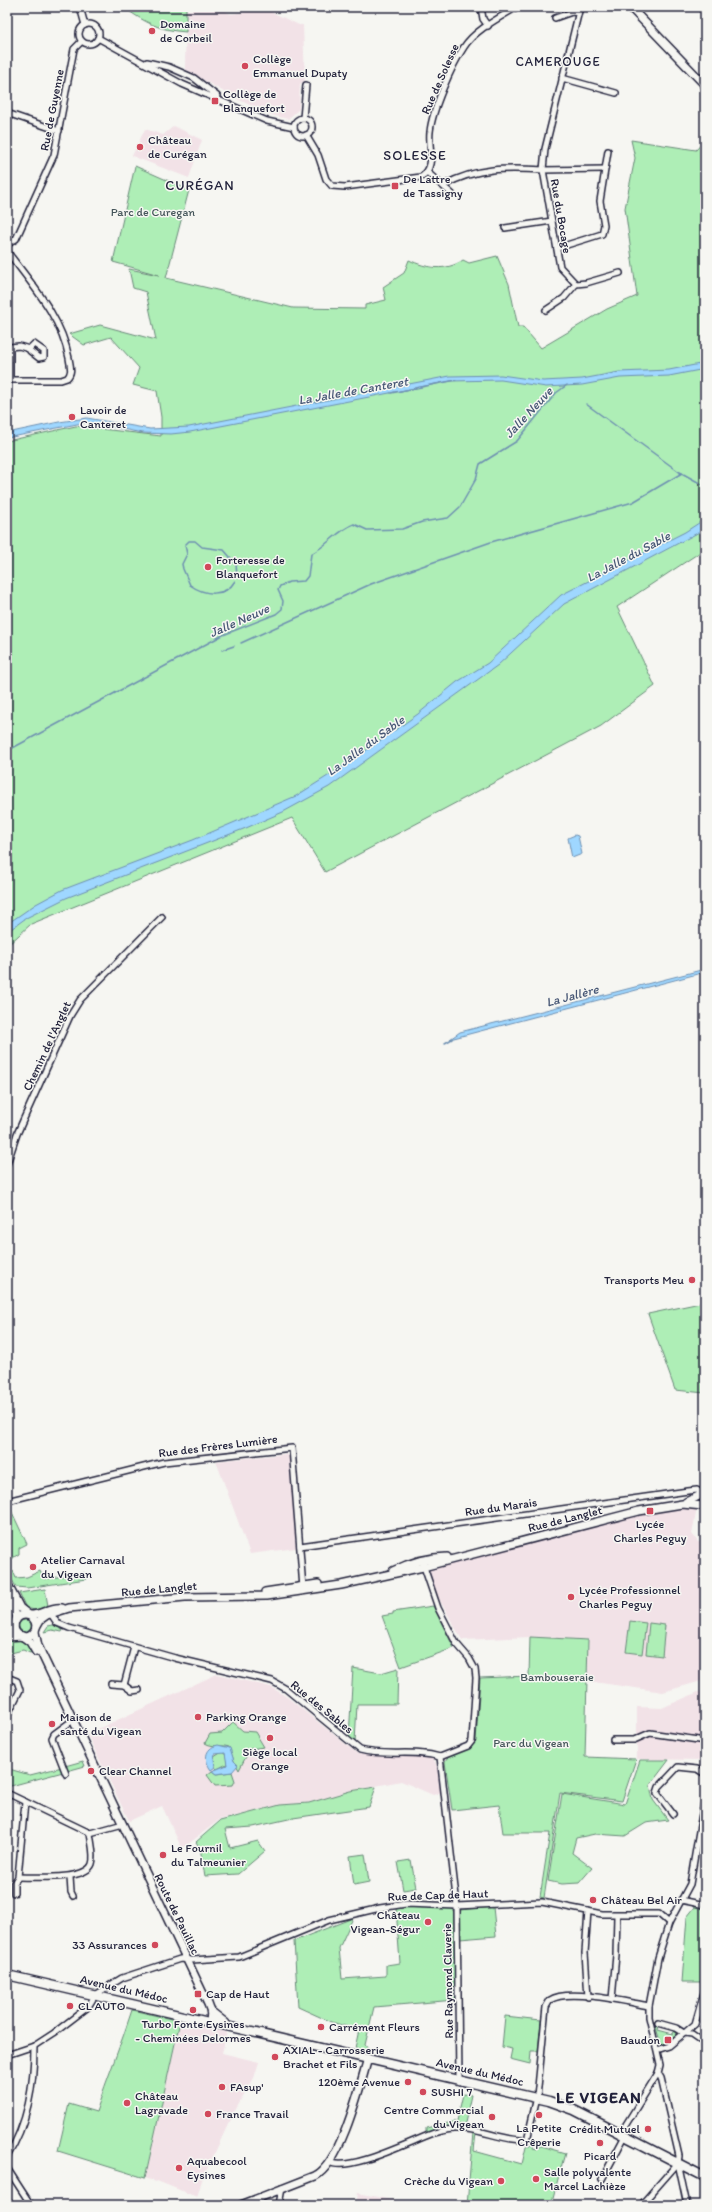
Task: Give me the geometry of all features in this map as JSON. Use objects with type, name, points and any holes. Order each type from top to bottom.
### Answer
[{"type":"main road","name":"Avenue du Médoc","points":[[7,1975],[96,1994],[235,2028],[537,2097],[574,2110],[705,2177]]},
{"type":"main road","name":"Avenue du Médoc","points":[[211,2012],[235,2028]]},
{"type":"street","points":[[80,7],[85,25]]},
{"type":"street","points":[[481,7],[483,19],[488,26]]},
{"type":"street","name":"Rue de Solesse","points":[[427,172],[430,166],[431,126],[439,100],[464,47],[474,35],[517,7]]},
{"type":"street","name":"Rue du Bocage","points":[[576,284],[560,267],[543,170],[545,149],[580,7]]},
{"type":"street","points":[[630,7],[705,85]]},
{"type":"street","points":[[700,7],[705,12]]},
{"type":"street","points":[[555,18],[572,12],[578,13]]},
{"type":"street","points":[[85,25],[94,26],[98,32],[98,38],[91,44],[82,41],[79,32],[85,25]]},
{"type":"street","points":[[98,38],[143,61],[169,77],[197,90],[267,121],[294,127],[298,134],[306,135],[311,132],[312,126],[310,121],[303,118],[296,121],[294,127]]},
{"type":"street","name":"Rue de Guyenne","points":[[7,245],[16,238],[56,150],[58,131],[74,49],[82,41]]},
{"type":"street","points":[[143,61],[174,69],[201,82],[212,93],[224,101]]},
{"type":"street","points":[[169,77],[170,71],[174,69]]},
{"type":"street","points":[[562,78],[616,93]]},
{"type":"street","points":[[197,90],[199,90],[201,82]]},
{"type":"street","points":[[303,118],[306,85]]},
{"type":"street","points":[[7,113],[58,131]]},
{"type":"street","points":[[306,135],[318,155],[326,179],[335,187],[417,178],[427,172],[444,185],[452,194]]},
{"type":"street","points":[[557,248],[602,234],[604,225],[600,201],[608,151]]},
{"type":"street","points":[[444,185],[456,179],[485,170],[514,168],[543,170],[604,169]]},
{"type":"street","points":[[505,228],[552,221]]},
{"type":"street","points":[[7,251],[56,319],[65,340],[70,375],[61,380],[9,380],[10,347],[19,346],[30,348]]},
{"type":"street","points":[[546,310],[564,298],[576,284],[586,283],[620,273]]},
{"type":"street","name":"Chemin de l'Anglet","points":[[7,1164],[17,1134],[70,1016],[80,1000],[162,917]]},
{"type":"street","name":"Rue des Frères Lumière","points":[[7,1501],[164,1462],[292,1448],[303,1589]]},
{"type":"street","name":"Rue du Marais","points":[[300,1546],[688,1491],[697,1490],[704,1493]]},
{"type":"street","points":[[704,1493],[700,1502],[704,1508]]},
{"type":"street","name":"Rue de Langlet","points":[[29,1616],[38,1615],[52,1608],[68,1608],[185,1597],[267,1596],[303,1589],[341,1586],[386,1574],[401,1567],[423,1564],[437,1557],[455,1558],[639,1511],[682,1504],[704,1493]]},
{"type":"street","name":"Rue de Langlet","points":[[682,1504],[704,1508]]},
{"type":"street","points":[[423,1564],[438,1608],[456,1642],[470,1658],[476,1678],[472,1741],[468,1746],[440,1757],[457,1906]]},
{"type":"street","points":[[7,1585],[20,1608],[35,1620],[35,1629],[29,1636],[7,1636]]},
{"type":"street","points":[[7,1594],[16,1615],[16,1632],[22,1636]]},
{"type":"street","name":"Rue de Langlet","points":[[35,1629],[40,1620],[68,1608]]},
{"type":"street","name":"Rue des Sables","points":[[51,1614],[60,1625],[134,1647],[272,1681],[286,1689],[360,1750],[374,1753],[424,1753],[440,1757]]},
{"type":"street","points":[[7,1636],[15,1623],[22,1616],[29,1616]]},
{"type":"street","name":"Route de Pauillac","points":[[35,1629],[36,1642],[107,1798],[123,1824],[188,1960],[211,2012]]},
{"type":"street","name":"Route de Pauillac","points":[[22,1636],[29,1640],[34,1648],[72,1721]]},
{"type":"street","points":[[124,1685],[134,1647]]},
{"type":"street","points":[[7,1677],[17,1680],[20,1690],[7,1716]]},
{"type":"street","points":[[111,1684],[124,1685],[132,1691],[139,1690]]},
{"type":"street","points":[[66,1774],[52,1738],[54,1734],[72,1721]]},
{"type":"street","points":[[613,1740],[634,1740],[650,1733],[705,1741]]},
{"type":"street","points":[[673,1814],[657,1793],[659,1787],[678,1767],[697,1769],[705,1774]]},
{"type":"street","points":[[7,1793],[90,1833],[123,1824]]},
{"type":"street","points":[[602,2179],[622,2135],[658,2073],[660,2064],[649,2017],[649,2006],[658,1958],[669,1923],[690,1884],[705,1796]]},
{"type":"street","points":[[14,1894],[14,1883],[18,1877],[25,1802]]},
{"type":"street","points":[[18,1877],[70,1877],[89,1868],[92,1864],[90,1833]]},
{"type":"street","points":[[70,1877],[71,1892],[74,1896]]},
{"type":"street","points":[[681,1900],[705,1905]]},
{"type":"street","name":"Rue de Cap de Haut","points":[[96,1994],[122,1978],[148,1968],[180,1959],[188,1960],[239,1957],[329,1920],[380,1908],[406,1904],[457,1906],[542,1902],[617,1915],[659,1914],[669,1923]]},
{"type":"street","name":"Rue Raymond Claverie","points":[[457,1906],[459,2079]]},
{"type":"street","points":[[588,1911],[585,1953],[588,1997]]},
{"type":"street","points":[[612,1999],[617,1915]]},
{"type":"street","points":[[657,2050],[666,2048],[684,2034],[696,2022],[703,2004],[705,1989]]},
{"type":"street","points":[[7,2055],[34,2046],[77,2017],[91,2004],[96,1994]]},
{"type":"street","points":[[329,2162],[335,2165],[346,2165],[368,2159],[435,2133],[460,2128],[527,2140],[537,2097],[547,2004],[559,1995],[612,1999],[649,2006]]},
{"type":"street","points":[[210,2021],[211,2012]]},
{"type":"street","points":[[658,2023],[676,2028],[684,2034],[692,2034],[705,2043]]},
{"type":"street","points":[[7,2157],[12,2148],[31,2098],[34,2046]]},
{"type":"street","points":[[241,2205],[319,2174],[329,2162],[351,2114],[368,2058]]},
{"type":"street","points":[[658,2073],[661,2078],[678,2151],[678,2163],[687,2205]]},
{"type":"street","points":[[641,2205],[678,2163]]},
{"type":"street","points":[[7,2168],[31,2205]]},
{"type":"street","points":[[279,2205],[282,2188]]},
{"type":"shaded area","name":"Collège Emmanuel Dupaty","points":[[221,9],[231,14],[265,9],[299,25],[303,25],[305,80],[300,84],[299,109],[288,119],[268,114],[229,95],[185,69],[186,10]]},
{"type":"shaded area","points":[[174,126],[202,140],[189,178],[132,156],[145,129],[163,135]]},
{"type":"shaded area","points":[[285,1454],[290,1457],[296,1548],[250,1554],[216,1461]]},
{"type":"shaded area","name":"Lycée Professionnel Charles Peguy","points":[[692,1507],[697,1508],[692,1534],[698,1542],[705,1542],[705,1680],[663,1692],[587,1681],[588,1640],[530,1637],[462,1640],[439,1599],[429,1572],[432,1567],[637,1516]]},
{"type":"shaded area","points":[[217,1674],[271,1687],[287,1697],[358,1754],[433,1758],[438,1768],[442,1792],[433,1795],[401,1781],[350,1791],[309,1803],[280,1805],[219,1820],[182,1849],[162,1806],[129,1821],[87,1734]]},
{"type":"shaded area","points":[[705,1689],[705,1760],[637,1759],[637,1707],[662,1708]]},
{"type":"shaded area","points":[[180,2021],[227,2032],[222,2053],[259,2062],[254,2078],[232,2116],[202,2180],[197,2197],[157,2181],[156,2182],[145,2178]]},
{"type":"shaded area","points":[[358,2193],[407,2203],[408,2205],[356,2205]]},
{"type":"green space","points":[[123,7],[186,7],[186,32],[168,30],[153,25]]},
{"type":"green space","name":"Parc de Curegan","points":[[631,140],[696,150],[705,140],[705,549],[617,607],[655,686],[601,726],[325,872],[292,818],[31,924],[7,946],[7,441],[76,426],[161,436],[161,417],[157,391],[133,385],[139,368],[111,337],[84,345],[69,334],[100,325],[156,340],[146,292],[133,288],[129,269],[159,275],[113,262],[135,166],[189,190],[166,278],[293,308],[365,309],[365,305],[386,300],[383,287],[404,273],[409,260],[436,268],[450,266],[463,260],[469,263],[497,256],[509,284],[518,327],[523,327],[541,348],[607,309],[637,296],[625,208],[635,158]]},
{"type":"green space","points":[[705,1302],[705,1393],[675,1390],[648,1314]]},
{"type":"green space","points":[[7,1506],[9,1506],[27,1544],[19,1548],[19,1554],[10,1562],[11,1564],[7,1560]]},
{"type":"green space","points":[[13,1571],[16,1578],[27,1577],[40,1571],[44,1579],[85,1573],[86,1579],[27,1588],[16,1587],[9,1574]]},
{"type":"green space","points":[[45,1589],[48,1606],[35,1610],[26,1608],[19,1593]]},
{"type":"green space","points":[[433,1606],[454,1648],[401,1667],[382,1616],[393,1614],[393,1612]]},
{"type":"green space","points":[[23,1620],[27,1620],[31,1626],[27,1632],[23,1632],[19,1628],[19,1624]]},
{"type":"green space","points":[[630,1621],[646,1623],[642,1654],[626,1652]]},
{"type":"green space","points":[[649,1623],[665,1625],[662,1656],[646,1654]]},
{"type":"green space","points":[[53,1625],[63,1630],[62,1632],[52,1630],[44,1632],[48,1626]]},
{"type":"green space","name":"Parc du Vigean","points":[[530,1637],[588,1640],[585,1757],[636,1759],[622,1801],[560,1793],[544,1898],[540,1897],[550,1833],[503,1833],[499,1805],[452,1810],[445,1762],[450,1755],[468,1749],[476,1742],[480,1678],[529,1676]]},
{"type":"green space","points":[[19,1639],[27,1642],[34,1651],[30,1653],[23,1650],[7,1654],[7,1640]]},
{"type":"green space","points":[[353,1668],[381,1673],[398,1668],[397,1704],[357,1704],[355,1743],[349,1737]]},
{"type":"green space","points":[[233,1722],[243,1731],[255,1732],[264,1747],[250,1749],[239,1770],[229,1747],[205,1743],[210,1734],[222,1733]]},
{"type":"green space","points":[[222,1752],[226,1755],[227,1764],[217,1769],[215,1767],[214,1757]]},
{"type":"green space","points":[[7,1758],[12,1759],[9,1769],[30,1775],[62,1767],[63,1772],[7,1787]]},
{"type":"green space","points":[[640,1760],[669,1760],[650,1785],[653,1800],[668,1820],[646,1823],[625,1836],[595,1834],[576,1838],[572,1853],[592,1868],[579,1883],[562,1884],[548,1881],[562,1794],[625,1804]]},
{"type":"green space","points":[[83,1761],[85,1766],[67,1771],[65,1766]]},
{"type":"green space","points":[[212,1771],[216,1774],[232,1772],[235,1781],[233,1785],[215,1786],[207,1775]]},
{"type":"green space","points":[[376,1787],[369,1807],[293,1818],[253,1827],[225,1829],[230,1848],[258,1841],[265,1851],[238,1874],[205,1876],[200,1848],[196,1842],[220,1821],[280,1805],[309,1803],[350,1791]]},
{"type":"green space","points":[[365,1854],[369,1882],[354,1885],[350,1856]]},
{"type":"green space","points":[[411,1860],[416,1888],[403,1890],[398,1862]]},
{"type":"green space","points":[[493,1907],[496,1936],[460,1939],[460,1910]]},
{"type":"green space","points":[[695,1907],[705,1909],[705,1982],[682,1982],[687,1917]]},
{"type":"green space","points":[[396,1908],[451,1908],[454,1912],[455,2000],[374,2007],[365,2045],[371,2053],[355,2048],[359,2030],[331,2022],[298,2007],[294,1941],[353,1918],[339,1948],[342,1979],[386,1976],[386,1965],[400,1963]]},
{"type":"green space","points":[[132,2010],[180,2021],[145,2178],[58,2151],[69,2104],[96,2112]]},
{"type":"green space","points":[[505,2016],[541,2020],[538,2051],[531,2051],[530,2064],[510,2059],[512,2049],[502,2047]]},
{"type":"green space","points":[[655,2025],[659,2026],[658,2030],[673,2034],[675,2030],[677,2034],[666,2044],[661,2044]]},
{"type":"green space","points":[[463,2094],[471,2095],[465,2123],[426,2133],[426,2128],[457,2121]]},
{"type":"green space","points":[[473,2132],[476,2133],[474,2151],[522,2164],[526,2147],[531,2144],[534,2144],[533,2147],[536,2148],[537,2145],[565,2153],[551,2205],[467,2205]]},
{"type":"water","points":[[705,363],[705,369],[669,376],[620,378],[582,385],[546,387],[501,380],[451,381],[190,432],[171,434],[142,433],[93,423],[82,423],[7,438],[7,433],[59,422],[87,418],[150,429],[189,427],[450,376],[501,375],[543,381],[582,379],[619,372],[669,370]]},
{"type":"water","points":[[705,519],[705,529],[564,604],[498,665],[329,787],[283,812],[246,828],[66,898],[26,918],[7,932],[7,924],[36,904],[62,890],[193,840],[296,796],[347,764],[418,714],[457,682],[488,663],[561,595],[685,532]]},
{"type":"water","points":[[575,835],[578,836],[582,854],[572,858],[568,838]]},
{"type":"water","points":[[705,969],[705,972],[450,1039],[460,1032]]},
{"type":"water","points":[[218,1745],[230,1748],[234,1761],[238,1765],[232,1772],[216,1774],[212,1771],[227,1765],[225,1753],[215,1754],[215,1767],[211,1770],[207,1763],[206,1759],[208,1752],[210,1749]]},
{"type":"waterway","name":"La Jalle de Canteret","points":[[391,393],[456,380]]},
{"type":"waterway","name":"Jalle Neuve","points":[[7,751],[223,635],[276,614],[282,609],[283,601],[278,590],[280,586],[289,582],[304,581],[308,576],[311,554],[348,527],[354,524],[367,530],[402,529],[422,522],[448,518],[460,507],[476,479],[480,464],[517,441],[556,393],[567,385]]},
{"type":"waterway","points":[[586,404],[678,471],[705,486]]},
{"type":"waterway","points":[[241,643],[371,584],[491,542],[633,502],[682,473]]},
{"type":"waterway","points":[[235,581],[226,590],[214,593],[208,593],[190,585],[182,564],[187,554],[185,545],[189,541],[195,541],[202,547],[224,550],[236,564],[237,576]]},
{"type":"waterway","points":[[222,650],[234,646]]},
{"type":"waterway","name":"La Jallère","points":[[445,1043],[452,1039]]},
{"type":"place","name":"Domaine de Corbeil","points":[[152,31]]},
{"type":"place","name":"Collège Emmanuel Dupaty","points":[[245,66]]},
{"type":"place","name":"Collège de Blanquefort","points":[[215,101]]},
{"type":"place","name":"Château de Curégan","points":[[140,147]]},
{"type":"place","name":"De Lattre de Tassigny","points":[[395,186]]},
{"type":"place","name":"Lavoir de Canteret","points":[[72,417]]},
{"type":"place","name":"Forteresse de Blanquefort","points":[[208,567]]},
{"type":"place","name":"Transports Meu","points":[[692,1280]]},
{"type":"place","name":"Lycée Charles Peguy","points":[[650,1511]]},
{"type":"place","name":"Atelier Carnaval du Vigean","points":[[33,1567]]},
{"type":"place","name":"Lycée Professionnel Charles Peguy","points":[[571,1597]]},
{"type":"place","name":"Parking Orange","points":[[198,1717]]},
{"type":"place","name":"Maison de santé du Vigean","points":[[52,1724]]},
{"type":"place","name":"Siège local Orange","points":[[270,1738]]},
{"type":"place","name":"Clear Channel","points":[[91,1771]]},
{"type":"place","name":"Le Fournil du Talmeunier","points":[[163,1855]]},
{"type":"place","name":"Château Bel Air","points":[[593,1900]]},
{"type":"place","name":"Château Vigean-Ségur","points":[[428,1922]]},
{"type":"place","name":"33 Assurances","points":[[155,1945]]},
{"type":"place","name":"Cap de Haut","points":[[198,1994]]},
{"type":"place","name":"CL AUTO","points":[[70,2006]]},
{"type":"place","name":"Turbo Fonte Eysines - Cheminées Delormes","points":[[193,2010]]},
{"type":"place","name":"Carrément Fleurs","points":[[321,2027]]},
{"type":"place","name":"Baudon","points":[[668,2040]]},
{"type":"place","name":"AXIAL - Carrosserie Brachet et Fils","points":[[275,2057]]},
{"type":"place","name":"120ème Avenue","points":[[408,2082]]},
{"type":"place","name":"FAsup'","points":[[222,2087]]},
{"type":"place","name":"SUSHI 7","points":[[423,2092]]},
{"type":"place","name":"Château Lagravade","points":[[127,2103]]},
{"type":"place","name":"France Travail","points":[[208,2114]]},
{"type":"place","name":"La Petite Crêperie","points":[[539,2115]]},
{"type":"place","name":"Centre Commercial du Vigean","points":[[492,2117]]},
{"type":"place","name":"Crédit Mutuel","points":[[648,2129]]},
{"type":"place","name":"Picard","points":[[600,2143]]},
{"type":"place","name":"Aquabecool Eysines","points":[[179,2168]]},
{"type":"place","name":"Salle polyvalente Marcel Lachièze","points":[[536,2179]]},
{"type":"place","name":"Crèche du Vigean","points":[[501,2181]]},
{"type":"district","name":"CAMEROUGE","points":[[558,61]]},
{"type":"district","name":"SOLESSE","points":[[415,155]]},
{"type":"district","name":"CURÉGAN","points":[[200,185]]},
{"type":"district","name":"LE VIGEAN","points":[[599,2097]]},
{"type":"water label","name":"La Jalle du Sable","points":[[628,556]]},
{"type":"water label","name":"La Jalle du Sable","points":[[365,745]]},
{"type":"park label","name":"Bambouseraie","points":[[557,1677]]}]
